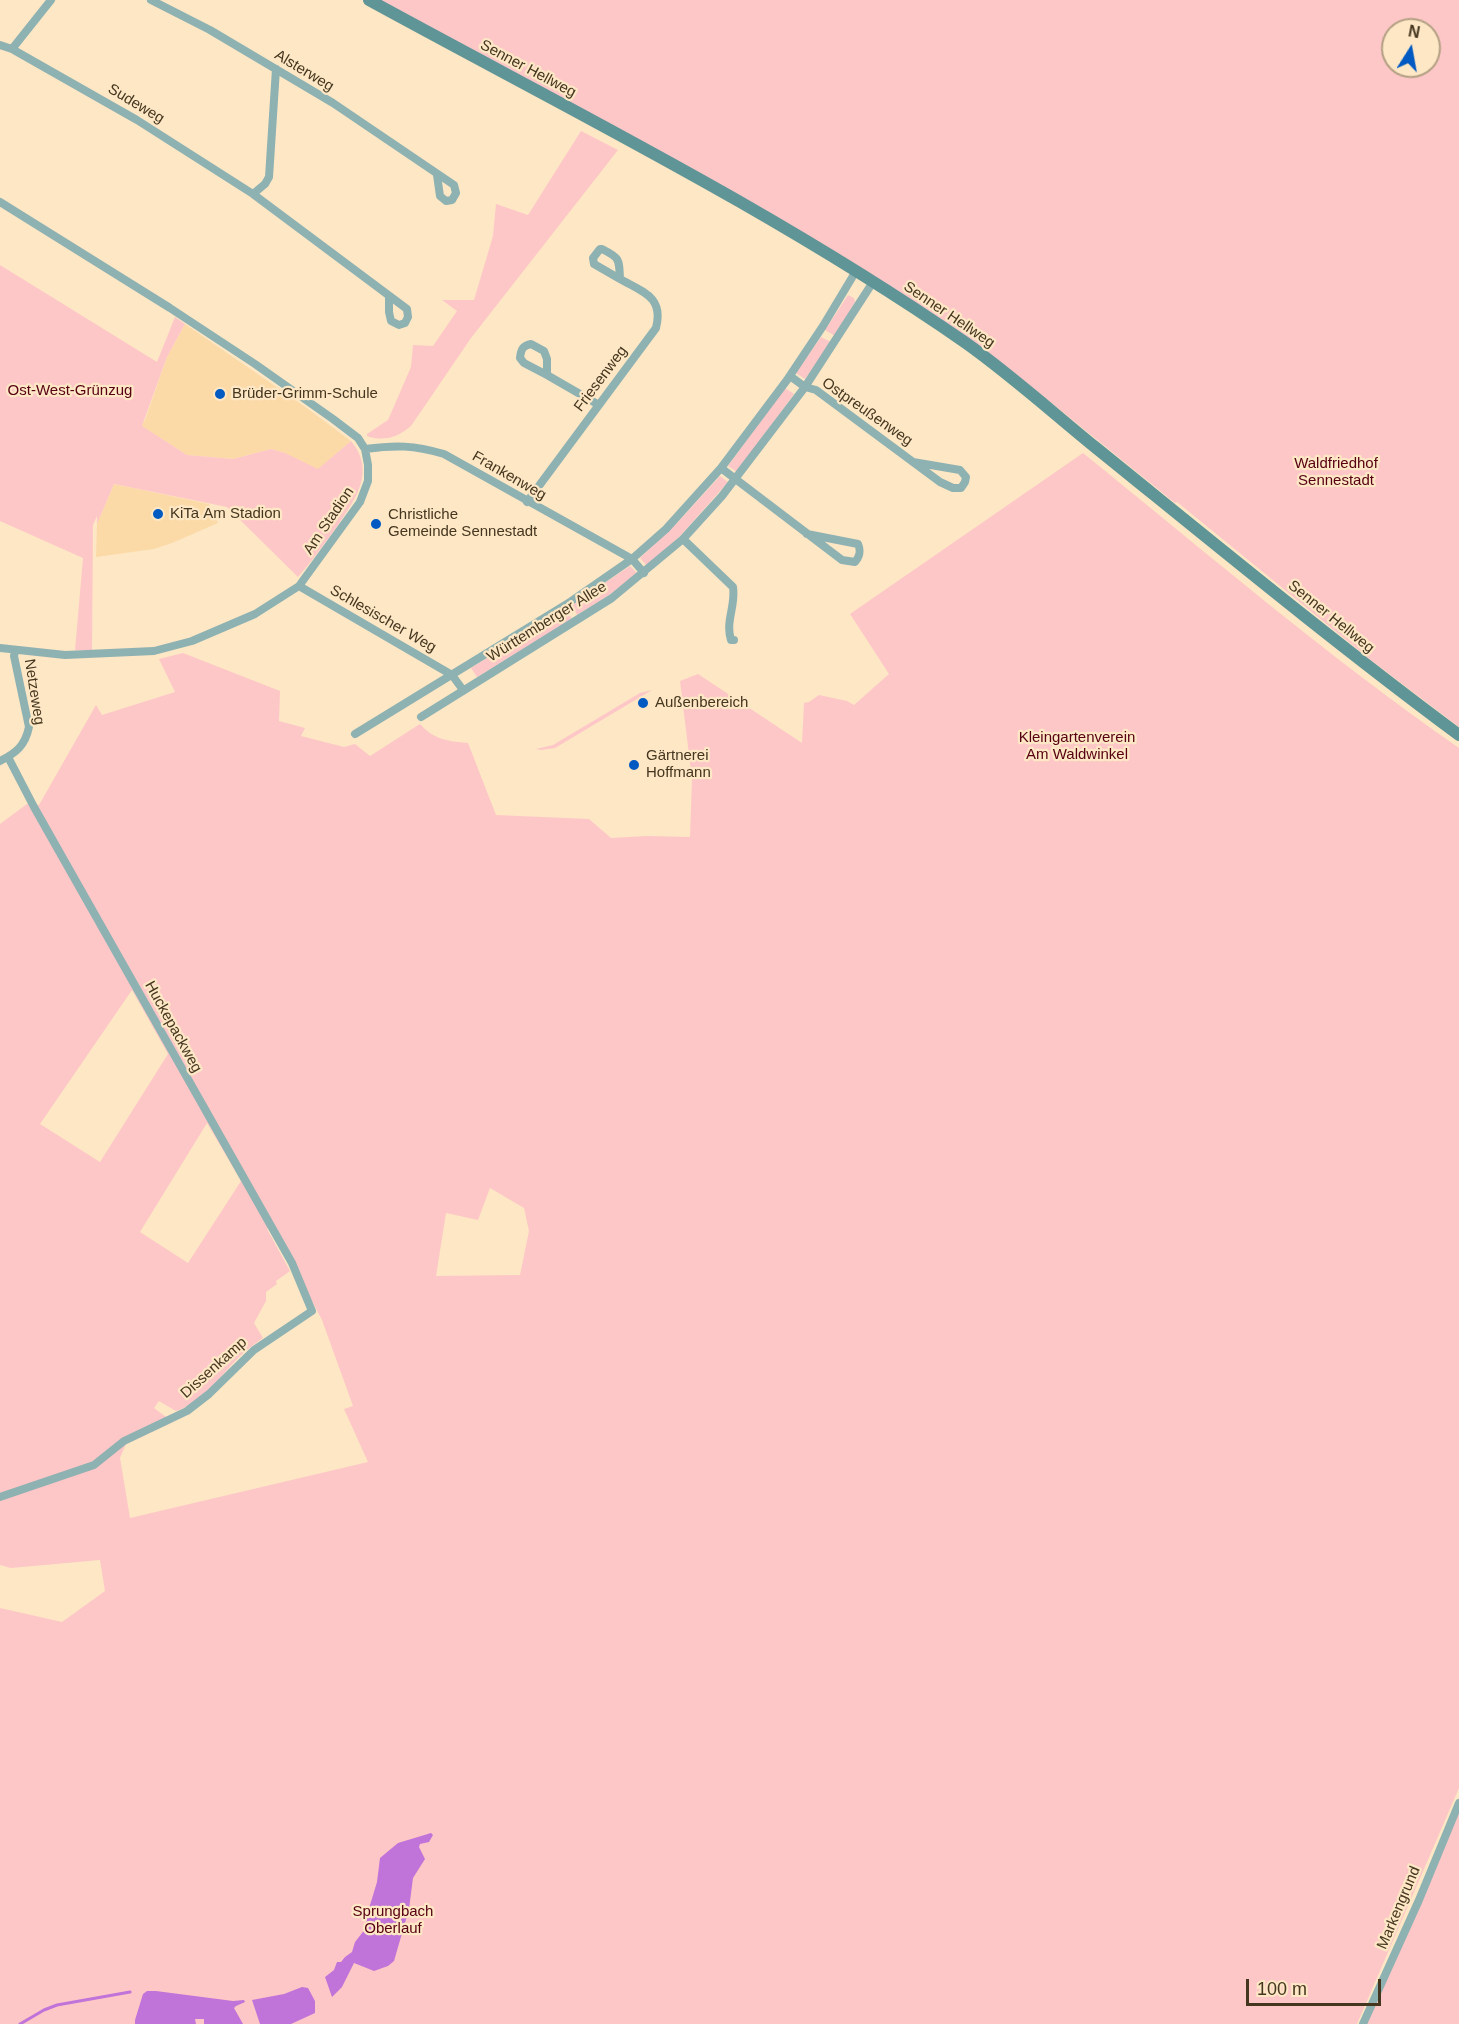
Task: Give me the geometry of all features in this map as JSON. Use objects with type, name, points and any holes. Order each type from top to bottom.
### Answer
[{"type":"street","points":[[12,49],[51,0]]},
{"type":"street","name":"Alsterweg","points":[[151,0],[210,30],[333,103],[437,175]]},
{"type":"street","name":"Senner Hellweg","points":[[369,0],[686,172],[873,282],[1000,369],[1355,657],[1459,735]]},
{"type":"street","name":"Sudeweg","points":[[0,45],[12,49],[137,120],[253,194],[389,296]]},
{"type":"street","points":[[253,194],[265,184],[269,177],[276,69]]},
{"type":"street","points":[[0,202],[128,281],[255,364],[358,438],[365,449]]},
{"type":"street","name":"Württemberger Allee","points":[[355,734],[567,604],[632,559],[666,529],[721,468],[790,376],[856,271]]},
{"type":"street","name":"Friesenweg","points":[[527,502],[656,328],[659,317],[658,308],[653,299],[620,279]]},
{"type":"street","name":"Württemberger Allee","points":[[421,717],[612,598],[683,539],[722,496],[805,387],[873,282]]},
{"type":"street","points":[[547,375],[599,405]]},
{"type":"street","points":[[790,376],[805,387]]},
{"type":"street","name":"Ostpreußenweg","points":[[805,387],[816,390],[939,482],[953,488],[961,488],[965,482],[966,477],[960,470],[913,462]]},
{"type":"street","name":"Frankenweg","points":[[365,449],[395,445],[444,454],[632,559]]},
{"type":"street","name":"Am Stadion","points":[[0,648],[65,656],[154,651],[192,641],[255,614],[299,586],[360,502],[368,481],[365,449]]},
{"type":"street","points":[[721,468],[807,534],[842,560],[855,562],[859,557],[858,544],[807,534]]},
{"type":"street","points":[[683,539],[733,587],[728,630],[730,640],[734,640]]},
{"type":"street","points":[[632,559],[644,573]]},
{"type":"street","name":"Schlesischer Weg","points":[[299,586],[452,675]]},
{"type":"street","name":"Netzeweg","points":[[4,759],[21,748],[27,739],[29,728],[15,651]]},
{"type":"street","points":[[452,675],[463,690]]},
{"type":"street","name":"Huckepackweg","points":[[4,759],[34,807],[292,1263],[312,1311]]},
{"type":"street","name":"Dissenkamp","points":[[0,1497],[94,1465],[124,1441],[187,1411],[209,1394],[254,1350],[312,1311]]},
{"type":"street","name":"Markengrund","points":[[1363,2024],[1419,1900],[1459,1803]]},
{"type":"shaded area","name":"Brüder-Grimm-Schule","points":[[185,324],[351,441],[318,470],[285,453],[271,449],[233,459],[187,455],[141,426],[167,357]]},
{"type":"shaded area","name":"KiTa Am Stadion","points":[[114,484],[209,504],[218,523],[154,549],[96,557],[97,524]]},
{"type":"shaded area","points":[[431,1833],[433,1835],[429,1842],[420,1844],[419,1847],[425,1859],[413,1878],[409,1909],[394,1961],[374,1971],[354,1963],[342,1987],[332,1997],[325,1977],[334,1970],[337,1962],[341,1962],[352,1952],[355,1942],[366,1928],[380,1858],[398,1843]]},
{"type":"shaded area","points":[[302,1987],[308,1988],[315,2001],[315,2013],[291,2024],[260,2024],[252,2000],[284,1994]]},
{"type":"shaded area","points":[[147,1991],[233,2001],[244,2000],[245,2002],[234,2008],[243,2024],[204,2024],[204,2019],[195,2019],[196,2024],[135,2024],[143,1994]]},
{"type":"green space","name":"Waldfriedhof Sennestadt","points":[[379,0],[1459,0],[1459,727],[1372,661],[1017,375],[969,339]]},
{"type":"green space","points":[[581,131],[618,150],[471,338],[411,426],[390,437],[379,439],[367,436],[388,420],[411,367],[413,345],[433,346],[457,311],[442,300],[474,300],[493,236],[496,204],[528,215]]},
{"type":"green space","name":"Ost-West-Grünzug","points":[[0,265],[157,362],[175,317],[185,324],[167,357],[142,426],[187,455],[233,459],[271,449],[285,453],[318,469],[351,441],[362,463],[361,484],[338,525],[298,577],[227,507],[114,484],[97,524],[97,516],[93,525],[92,650],[75,650],[83,558],[0,521]]},
{"type":"green space","points":[[848,295],[854,298],[855,302],[835,336],[825,330]]},
{"type":"green space","points":[[821,337],[831,342],[805,379],[796,373]]},
{"type":"green space","points":[[785,388],[794,394],[737,472],[728,466]]},
{"type":"green space","points":[[1083,453],[1362,678],[1459,748],[1459,1788],[1357,2024],[0,2024],[0,1608],[62,1622],[105,1591],[100,1560],[11,1568],[0,1565],[0,824],[27,804],[39,805],[96,705],[102,715],[175,692],[159,659],[183,653],[280,691],[279,721],[305,728],[301,736],[344,747],[355,744],[370,756],[420,724],[436,737],[468,743],[496,815],[589,819],[611,838],[690,837],[692,779],[680,681],[698,674],[802,743],[804,703],[819,695],[847,701],[854,705],[889,674],[850,614]],"holes":[[[132,990],[168,1054],[100,1162],[40,1124]],[[207,1123],[241,1181],[188,1263],[140,1232]],[[490,1188],[524,1208],[529,1231],[520,1275],[436,1276],[446,1213],[478,1220]],[[271,1223],[322,1320],[353,1406],[344,1409],[368,1462],[130,1518],[120,1458],[126,1444],[173,1422],[154,1408],[159,1401],[176,1411],[195,1402],[243,1353],[263,1338],[254,1323],[266,1301],[266,1292],[290,1271],[267,1229]]]},
{"type":"green space","points":[[720,476],[728,482],[680,536],[647,566],[640,558],[679,521]]},
{"type":"green space","points":[[630,566],[637,573],[612,593],[577,615],[572,605]]},
{"type":"green space","points":[[566,609],[572,619],[477,677],[471,668]]},
{"type":"green space","points":[[652,690],[555,748],[536,749],[553,745],[640,693]]},
{"type":"green space","points":[[1459,1810],[1459,2024],[1366,2024]]},
{"type":"waterway","points":[[20,2024],[57,2005],[130,1992]]},
{"type":"place","name":"Brüder-Grimm-Schule","points":[[220,394]]},
{"type":"place","name":"KiTa Am Stadion","points":[[158,514]]},
{"type":"place","name":"Christliche Gemeinde Sennestadt","points":[[376,524]]},
{"type":"place","name":"Außenbereich","points":[[643,703]]},
{"type":"place","name":"Gärtnerei Hoffmann","points":[[634,765]]},
{"type":"park label","name":"Kleingartenverein Am Waldwinkel","points":[[1077,746]]},
{"type":"park label","name":"Sprungbach Oberlauf","points":[[393,1920]]}]
